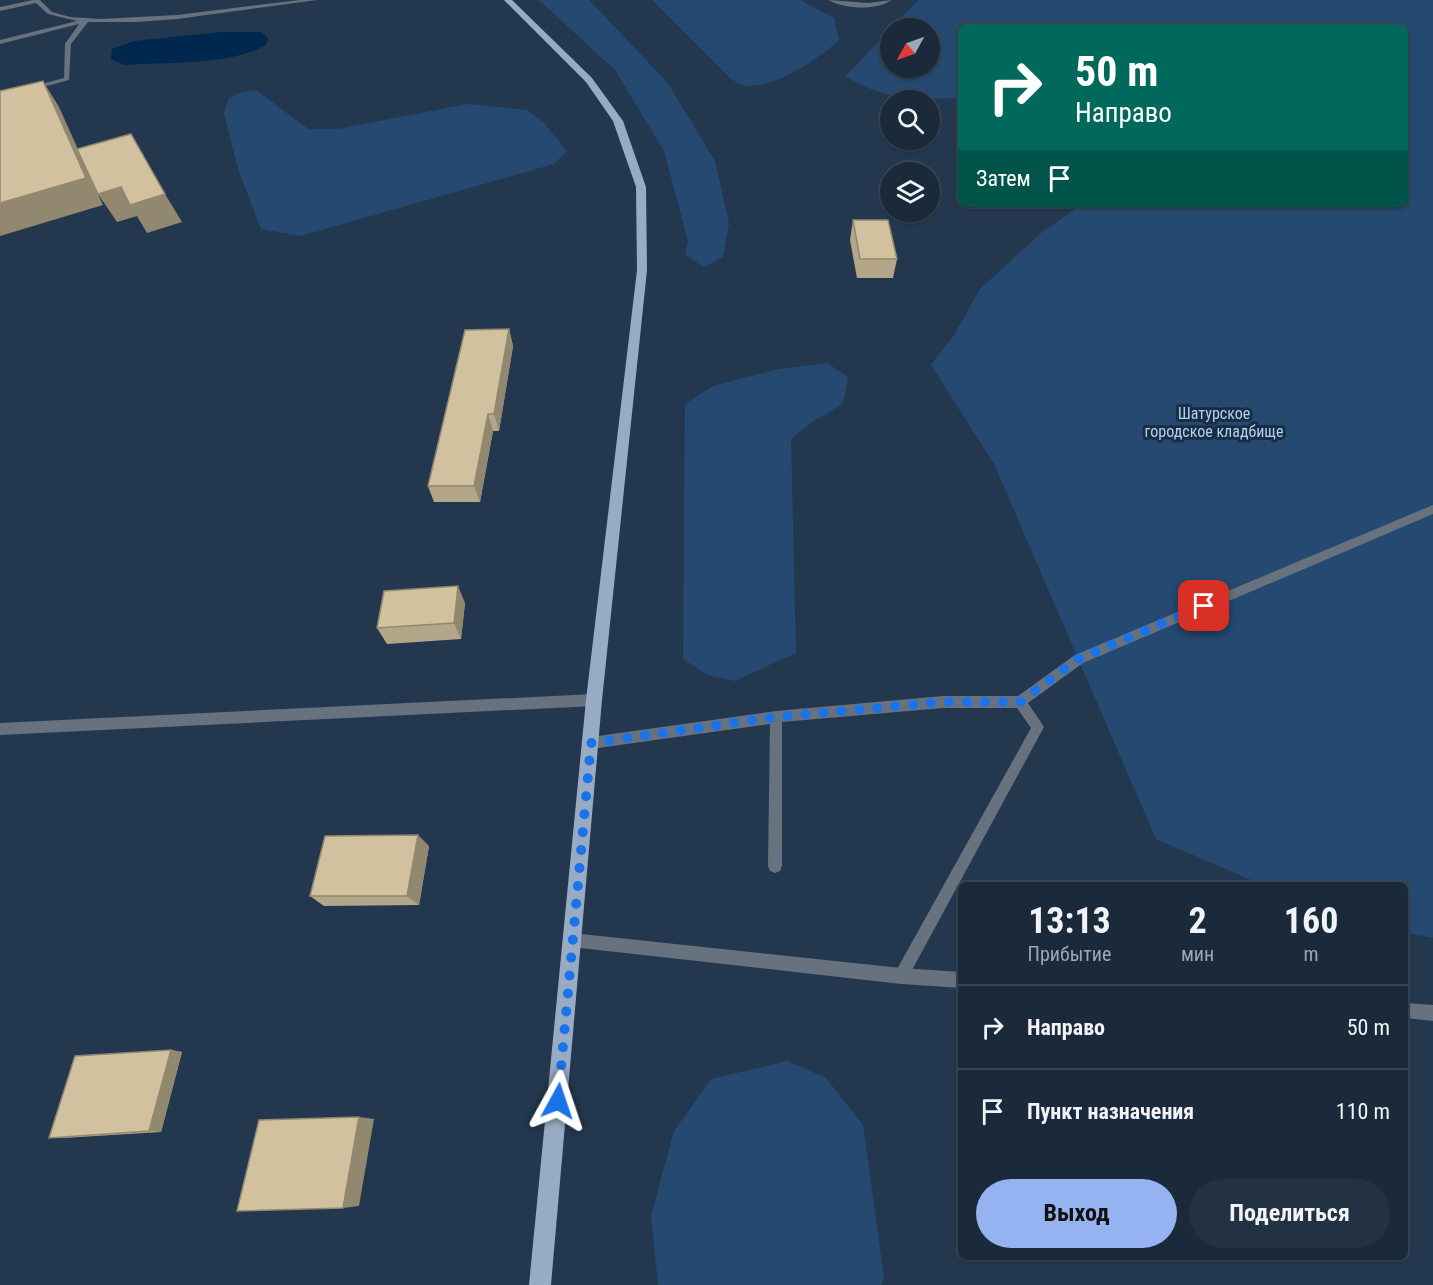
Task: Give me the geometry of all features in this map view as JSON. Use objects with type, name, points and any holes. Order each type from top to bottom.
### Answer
[{"type":"main road","points":[[508,0],[589,80],[618,121],[641,187],[642,270],[594,700],[540,1285]]},
{"type":"street","points":[[0,9],[37,0],[49,13],[85,21]]},
{"type":"street","points":[[0,42],[85,21],[132,20],[314,0]]},
{"type":"street","points":[[831,0],[860,5],[882,4],[889,0]]},
{"type":"street","points":[[0,97],[67,79],[68,44],[85,21]]},
{"type":"street","points":[[591,743],[776,717],[943,702],[1020,702],[1078,659],[1433,509]]},
{"type":"street","points":[[0,729],[594,700]]},
{"type":"street","points":[[900,976],[1038,727],[1020,702]]},
{"type":"street","points":[[775,866],[776,717]]},
{"type":"street","points":[[573,940],[900,976],[958,980]]},
{"type":"street","points":[[1408,1011],[1433,1013]]},
{"type":"green space","points":[[539,0],[589,0],[667,82],[715,161],[729,224],[723,257],[704,267],[685,255],[688,241],[664,151],[615,70]]},
{"type":"green space","points":[[652,0],[800,0],[834,18],[839,41],[808,64],[785,77],[760,85],[746,86],[731,79]]},
{"type":"green space","name":"Шатурское городское кладбище","points":[[919,0],[1433,0],[1433,938],[1408,933],[1408,882],[1256,882],[1156,839],[994,464],[931,365],[954,335],[980,289],[1041,233],[1078,207],[1408,207],[1408,24],[958,24],[958,98],[940,98],[940,90],[880,90],[880,92],[845,76],[880,40],[880,78],[940,78],[940,18],[901,18]]},
{"type":"green space","points":[[256,90],[308,129],[338,129],[467,104],[527,110],[544,123],[567,151],[554,164],[301,236],[261,229],[239,172],[224,113],[229,98],[241,92]]},
{"type":"green space","points":[[827,363],[848,377],[843,404],[812,422],[791,439],[796,653],[735,681],[707,675],[683,659],[685,404],[713,386],[779,369]]},
{"type":"green space","points":[[787,1061],[826,1078],[863,1125],[884,1276],[881,1285],[658,1285],[651,1216],[674,1131],[711,1079]]},
{"type":"shaded area","points":[[221,32],[261,32],[268,38],[266,45],[251,52],[216,60],[124,65],[111,59],[112,49],[134,41]]},
{"type":"building","points":[[43,81],[86,178],[0,203],[0,91]]},
{"type":"building","points":[[131,134],[165,194],[130,205],[121,187],[98,194],[77,149]]},
{"type":"building","points":[[853,220],[888,222],[897,259],[860,259]]},
{"type":"building","points":[[509,329],[494,414],[488,414],[474,486],[428,486],[465,330]]},
{"type":"building","points":[[458,586],[454,623],[377,628],[384,591]]},
{"type":"building","points":[[418,835],[407,896],[310,896],[325,836]]},
{"type":"building","points":[[171,1050],[149,1131],[49,1138],[75,1056]]},
{"type":"building","points":[[359,1117],[343,1208],[237,1211],[259,1120]]},
{"type":"route","points":[[558,1101],[591,743],[776,717],[943,702],[1020,702],[1078,659],[1204,606]]}]
